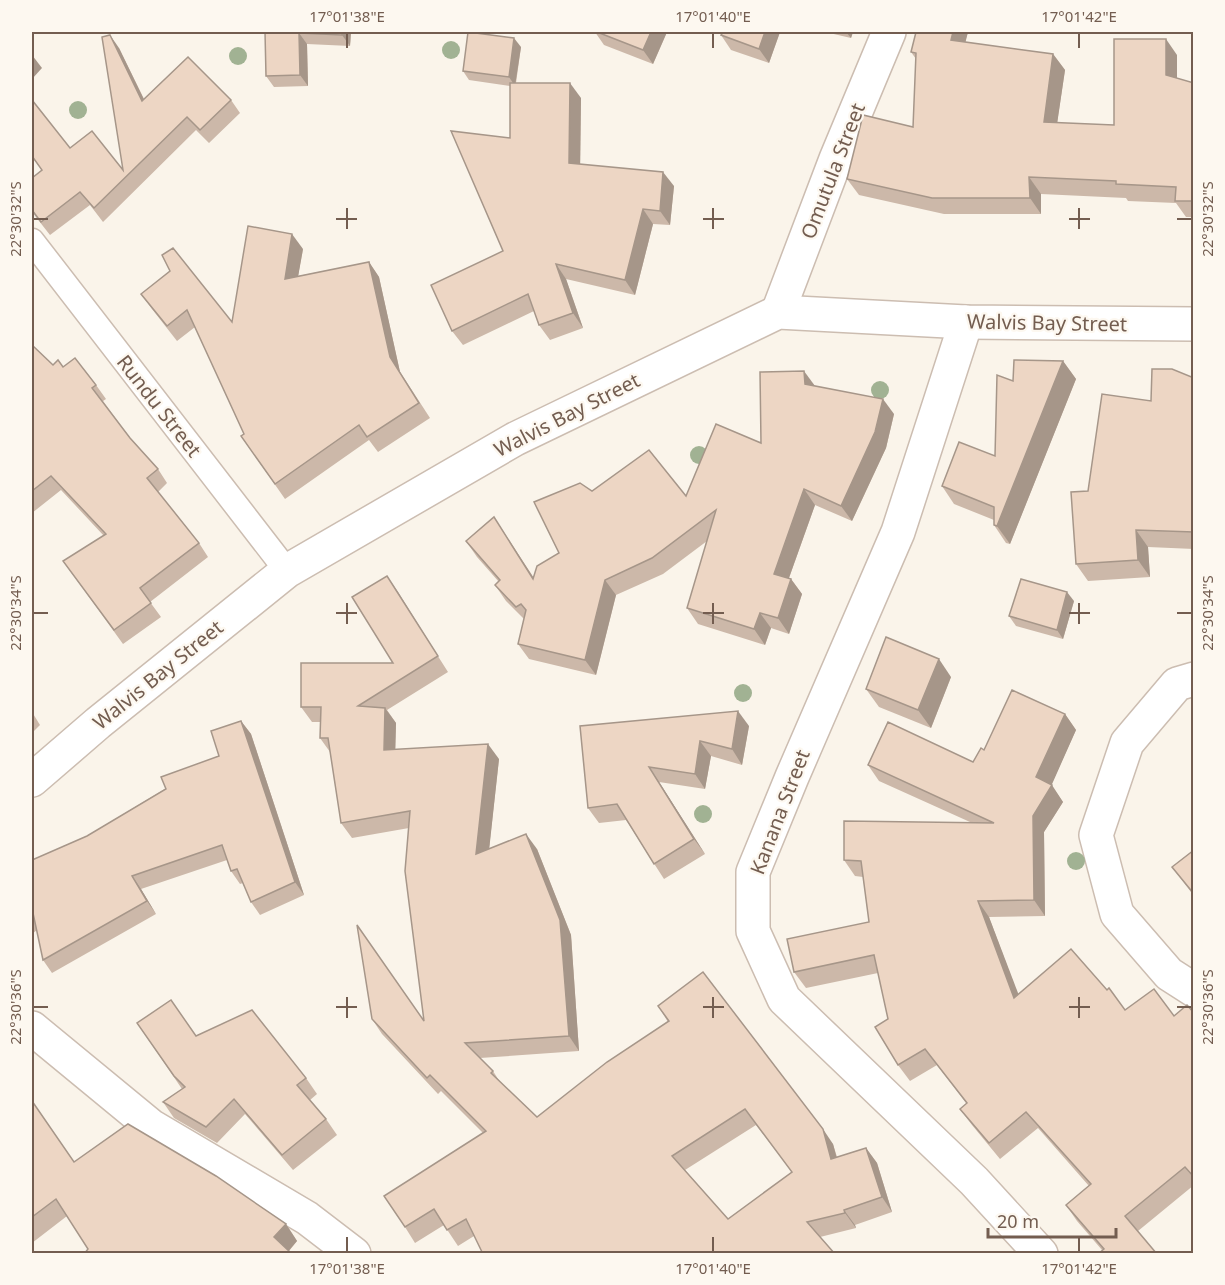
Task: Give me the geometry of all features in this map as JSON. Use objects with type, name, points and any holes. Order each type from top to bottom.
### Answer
[{"type":"street","name":"Omutula Street","points":[[778,312],[836,159],[890,32]]},
{"type":"street","name":"Walvis Bay Street","points":[[32,780],[98,723],[287,571],[515,439],[778,312],[966,322],[1194,324]]},
{"type":"street","name":"Kanana Street","points":[[966,322],[898,532],[753,872],[753,931],[784,999],[974,1181],[1041,1254]]},
{"type":"street","points":[[1194,679],[1177,684],[1127,743],[1096,835],[1117,914],[1169,974],[1194,990]]},
{"type":"street","points":[[32,1028],[151,1126],[307,1218],[354,1254]]},
{"type":"lane","name":"Rundu Street","points":[[32,241],[287,571]]},
{"type":"building","points":[[265,32],[342,32],[342,35],[299,33],[300,75],[266,76]]},
{"type":"building","points":[[468,32],[514,38],[509,77],[463,71]]},
{"type":"building","points":[[597,32],[651,32],[643,50]]},
{"type":"building","points":[[723,32],[765,32],[759,49],[721,35]]},
{"type":"building","points":[[916,32],[953,32],[951,40],[1053,54],[1044,122],[1114,125],[1114,39],[1166,39],[1166,75],[1194,83],[1194,201],[1175,201],[1176,187],[1116,184],[1116,181],[1029,177],[1030,198],[932,198],[847,179],[863,115],[913,127],[916,53],[911,52]]},
{"type":"building","points":[[110,35],[142,101],[188,57],[231,100],[200,130],[187,117],[94,208],[80,192],[41,222],[32,210],[32,178],[42,170],[32,156],[32,100],[70,148],[92,131],[123,170],[102,37]]},
{"type":"building","points":[[510,83],[570,83],[569,163],[663,172],[660,211],[643,209],[625,280],[556,264],[573,313],[539,325],[528,294],[452,331],[431,285],[503,251],[451,131],[510,138]]},
{"type":"building","points":[[248,226],[292,234],[285,279],[369,262],[390,357],[419,403],[367,437],[359,425],[275,484],[241,436],[244,434],[187,310],[167,326],[141,294],[170,271],[162,255],[173,248],[232,322]]},
{"type":"building","points":[[32,345],[53,365],[58,360],[63,367],[75,358],[96,385],[92,388],[130,438],[158,469],[147,478],[199,543],[140,588],[151,603],[114,630],[63,561],[106,534],[51,476],[32,491]]},
{"type":"building","points":[[1014,360],[1063,361],[997,526],[994,525],[994,507],[942,486],[959,442],[995,456],[997,375],[1013,381]]},
{"type":"building","points":[[1152,369],[1172,369],[1194,378],[1194,532],[1136,530],[1138,560],[1076,564],[1071,492],[1088,491],[1102,394],[1151,401]]},
{"type":"building","points":[[804,371],[805,384],[883,399],[875,432],[841,506],[804,489],[774,574],[791,579],[778,618],[760,613],[754,629],[687,608],[716,510],[652,558],[605,580],[585,660],[518,644],[526,610],[521,604],[516,607],[495,585],[500,580],[466,541],[494,517],[533,579],[537,566],[559,553],[534,502],[580,483],[592,491],[649,450],[686,496],[716,424],[761,443],[760,372]]},
{"type":"building","points":[[387,576],[438,656],[358,706],[385,708],[384,750],[488,744],[476,854],[526,834],[560,920],[569,1036],[465,1043],[493,1071],[491,1073],[537,1117],[607,1062],[669,1021],[658,1006],[703,972],[823,1129],[831,1159],[866,1148],[882,1197],[844,1210],[845,1213],[807,1222],[835,1254],[483,1254],[466,1219],[447,1230],[434,1209],[405,1227],[384,1196],[486,1131],[430,1075],[427,1078],[372,1019],[357,925],[424,1021],[405,871],[410,811],[341,823],[328,738],[320,738],[321,707],[301,707],[301,663],[393,663],[352,597]],"holes":[[[745,1109],[792,1172],[728,1219],[672,1156]]]},
{"type":"building","points":[[1021,579],[1067,592],[1057,630],[1009,616]]},
{"type":"building","points":[[886,637],[939,659],[918,710],[866,689]]},
{"type":"building","points":[[1012,690],[1065,714],[1036,777],[1052,785],[1033,816],[1034,900],[978,901],[1014,998],[1071,949],[1107,990],[1109,988],[1125,1010],[1154,989],[1174,1016],[1187,1005],[1194,1013],[1194,1177],[1185,1167],[1125,1216],[1157,1254],[1098,1254],[1104,1249],[1066,1205],[1091,1184],[1026,1112],[989,1143],[960,1109],[967,1103],[925,1049],[898,1065],[875,1027],[888,1019],[874,955],[794,972],[787,939],[869,922],[861,861],[844,860],[844,821],[994,823],[868,765],[888,722],[973,762],[981,748],[984,750]]},
{"type":"building","points":[[738,711],[732,749],[700,741],[695,774],[649,767],[694,839],[654,864],[617,804],[588,808],[580,726]]},
{"type":"building","points":[[241,721],[295,882],[251,902],[237,869],[231,871],[222,845],[132,876],[147,901],[43,960],[33,913],[32,915],[32,860],[87,836],[166,789],[161,777],[219,756],[211,731]]},
{"type":"building","points":[[1194,850],[1194,894],[1172,867]]},
{"type":"building","points":[[171,1000],[196,1036],[252,1010],[306,1078],[297,1085],[326,1119],[282,1155],[234,1099],[206,1127],[163,1102],[185,1087],[174,1076],[137,1023]]},
{"type":"building","points":[[32,1101],[74,1162],[128,1124],[216,1176],[286,1224],[274,1237],[291,1253],[84,1254],[88,1249],[56,1199],[32,1217]]}]
